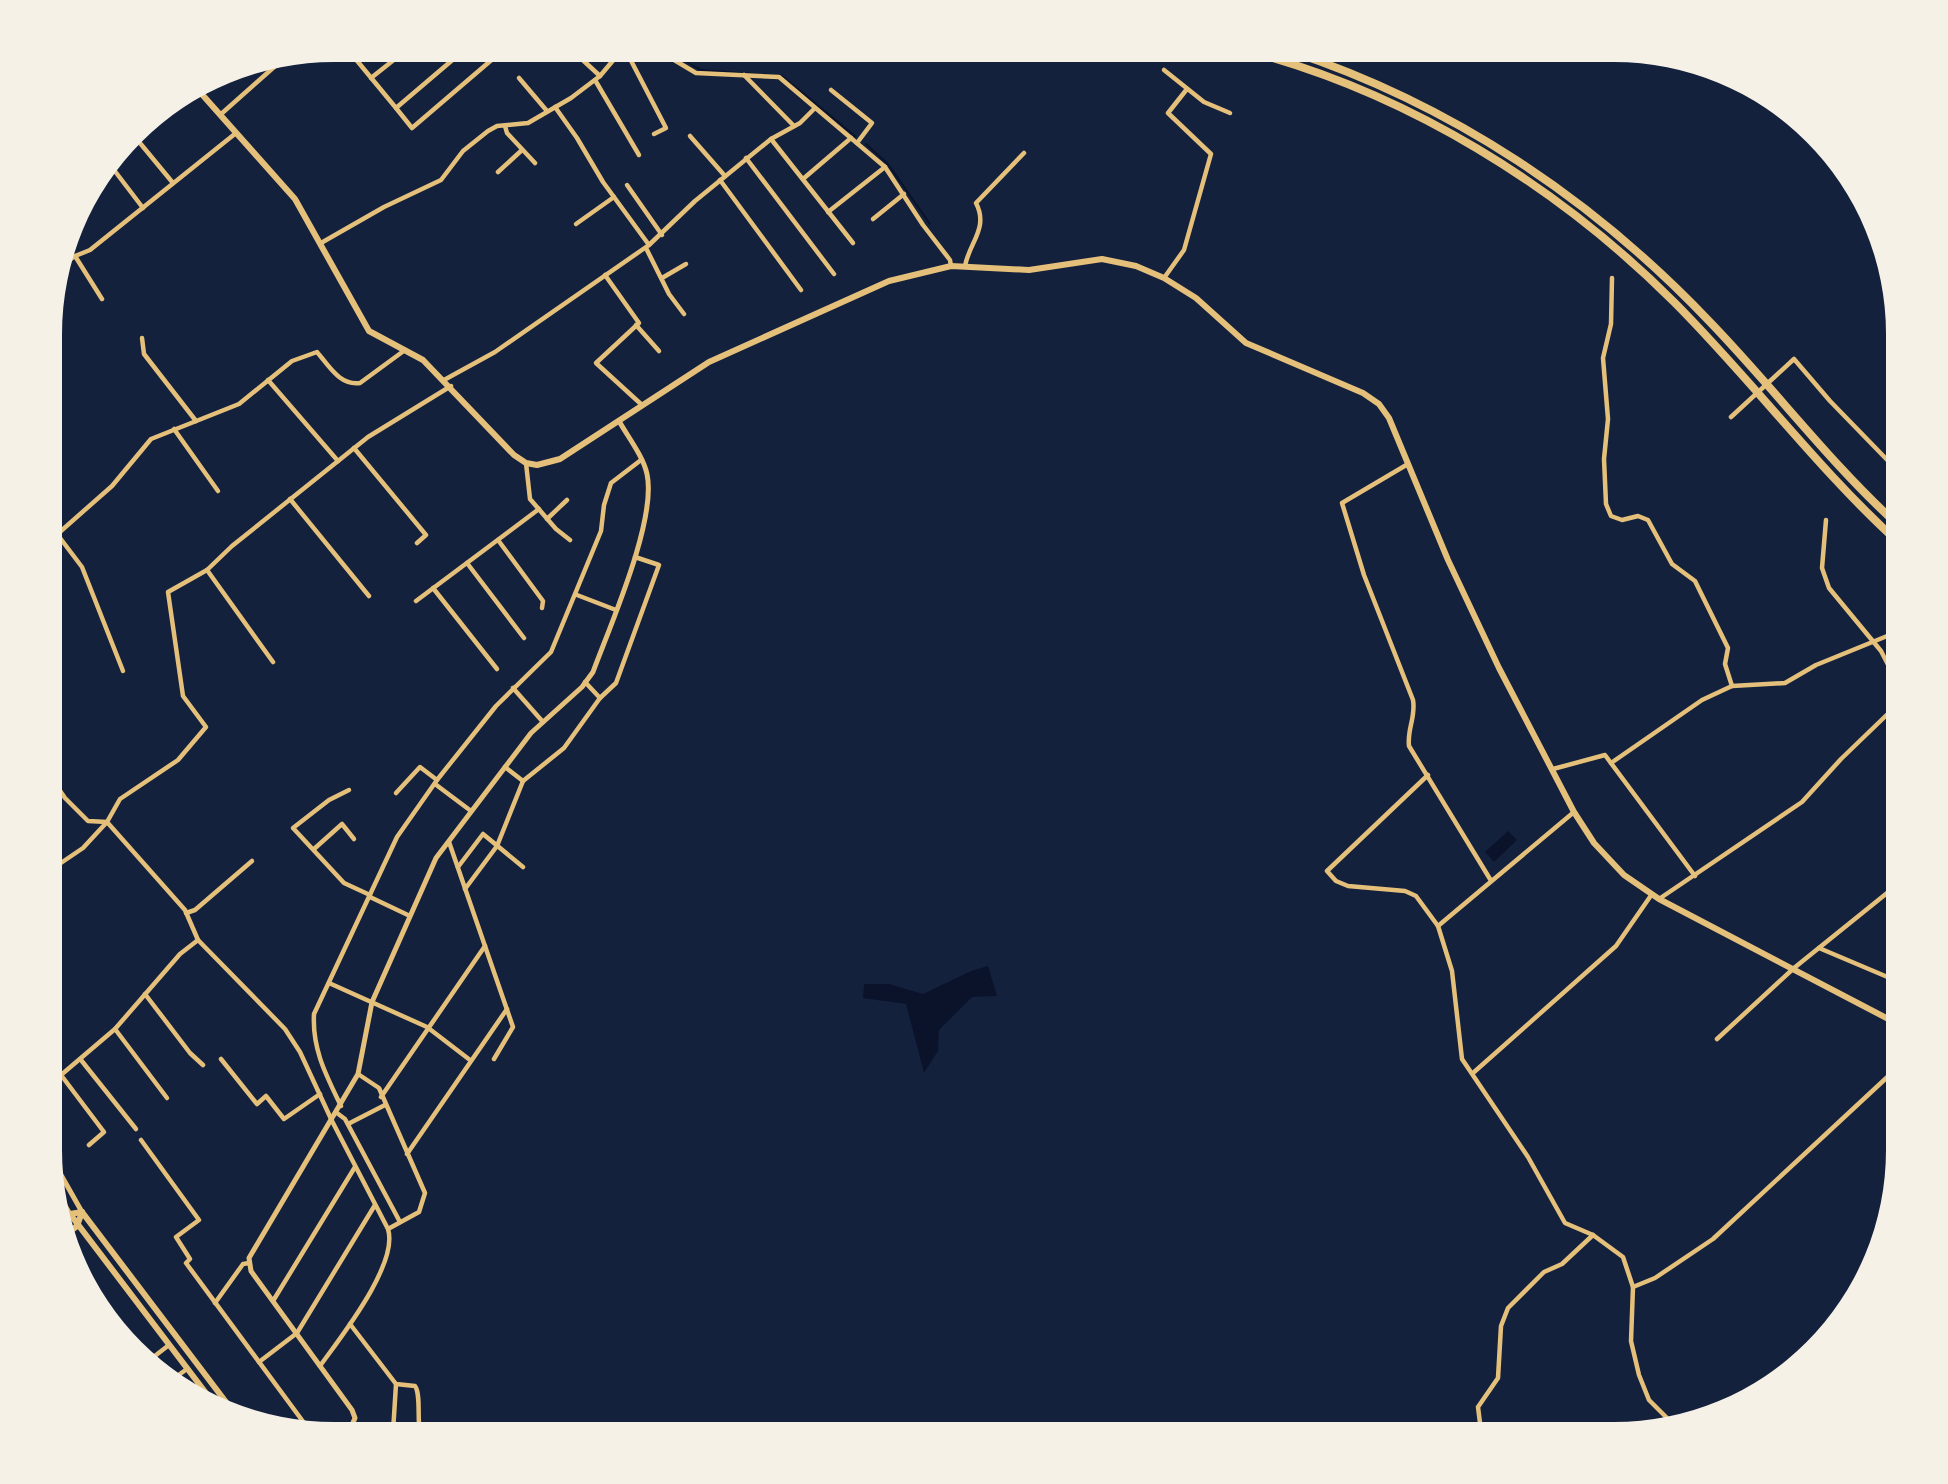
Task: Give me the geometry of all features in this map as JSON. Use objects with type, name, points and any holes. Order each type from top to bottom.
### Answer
[{"type":"highway","points":[[1281,62],[1346,84],[1442,130],[1494,159],[1570,211],[1608,241],[1674,302],[1886,529]]},
{"type":"highway","points":[[1319,62],[1351,74],[1448,119],[1500,149],[1577,201],[1682,293],[1886,512]]},
{"type":"main road","points":[[203,95],[295,199],[369,331],[423,360],[451,386],[514,455],[526,463],[537,465],[560,459],[709,362],[889,281],[951,266],[1029,270],[1102,259],[1136,266],[1164,278],[1196,298],[1246,343],[1364,393],[1379,404],[1389,418],[1453,571],[1499,669],[1574,812],[1594,843],[1610,862],[1659,899],[1794,968],[1886,1019]]},
{"type":"main road","points":[[70,1215],[82,1212]]},
{"type":"main road","points":[[73,1229],[77,1226],[82,1212]]},
{"type":"main road","points":[[82,1212],[224,1399]]},
{"type":"main road","points":[[71,1220],[169,1344],[197,1385]]},
{"type":"street","points":[[358,62],[412,128],[488,62]]},
{"type":"street","points":[[371,78],[391,62]]},
{"type":"street","points":[[396,108],[451,62]]},
{"type":"street","points":[[583,62],[597,78],[639,155]]},
{"type":"street","points":[[321,243],[384,207],[441,180],[463,152],[488,131],[497,126],[520,126],[555,107],[597,78],[611,62]]},
{"type":"street","points":[[632,62],[666,128],[654,134]]},
{"type":"street","points":[[678,62],[696,73],[778,77],[885,167],[922,225],[950,260],[951,266]]},
{"type":"street","points":[[220,115],[272,69]]},
{"type":"street","points":[[1164,70],[1210,106],[1230,113]]},
{"type":"street","points":[[744,75],[794,126]]},
{"type":"street","points":[[519,78],[547,111]]},
{"type":"street","points":[[1164,278],[1184,250],[1210,154],[1168,113],[1187,89]]},
{"type":"street","points":[[831,90],[872,123],[857,142]]},
{"type":"street","points":[[555,107],[648,247],[662,278],[684,314]]},
{"type":"street","points":[[444,380],[495,352],[648,247],[695,201],[746,158],[771,139],[794,126],[814,108]]},
{"type":"street","points":[[505,126],[507,133],[535,163]]},
{"type":"street","points":[[73,258],[90,250],[236,133]]},
{"type":"street","points":[[690,136],[725,176]]},
{"type":"street","points":[[802,179],[851,138]]},
{"type":"street","points":[[771,139],[853,243]]},
{"type":"street","points":[[140,143],[173,183]]},
{"type":"street","points":[[498,172],[522,150]]},
{"type":"street","points":[[965,266],[979,235],[980,210],[976,203],[1024,153]]},
{"type":"street","points":[[746,158],[834,274]]},
{"type":"street","points":[[828,212],[885,167]]},
{"type":"street","points":[[115,172],[143,208]]},
{"type":"street","points":[[720,180],[801,290]]},
{"type":"street","points":[[627,185],[662,235]]},
{"type":"street","points":[[873,219],[904,194]]},
{"type":"street","points":[[576,224],[614,197]]},
{"type":"street","points":[[75,256],[102,299]]},
{"type":"street","points":[[662,278],[686,264]]},
{"type":"street","points":[[605,275],[639,323],[596,363],[642,405]]},
{"type":"street","points":[[1612,278],[1611,324],[1603,358],[1608,420],[1604,459],[1606,504],[1611,516],[1622,520],[1638,516],[1648,520],[1672,564],[1695,581],[1728,648],[1725,664],[1732,686]]},
{"type":"street","points":[[636,325],[659,351]]},
{"type":"street","points":[[142,338],[144,354],[196,421]]},
{"type":"street","points":[[62,530],[112,486],[151,439],[239,404],[292,361],[317,352],[343,381],[351,384],[360,383],[405,350]]},
{"type":"street","points":[[1731,417],[1794,359],[1830,401],[1886,459]]},
{"type":"street","points":[[268,380],[338,461]]},
{"type":"street","points":[[62,862],[83,848],[106,822],[120,799],[178,760],[206,727],[183,696],[168,592],[207,570],[232,546],[354,448],[451,386]]},
{"type":"street","points":[[353,1422],[355,1418],[352,1410],[251,1271],[249,1263],[358,1074],[372,1002],[436,858],[531,733],[593,672],[635,557],[648,494],[646,472],[620,421]]},
{"type":"street","points":[[174,429],[218,491]]},
{"type":"street","points":[[354,448],[426,535],[417,543]]},
{"type":"street","points":[[341,1106],[318,1059],[313,1034],[314,1014],[397,837],[436,782],[513,688],[544,662],[551,652],[577,595],[601,531],[604,505],[611,483],[641,460]]},
{"type":"street","points":[[526,463],[528,494],[548,519],[570,540]]},
{"type":"street","points":[[1408,464],[1342,503],[1364,575],[1413,700],[1415,714],[1407,732],[1409,746],[1490,879]]},
{"type":"street","points":[[290,499],[369,596]]},
{"type":"street","points":[[548,519],[567,500]]},
{"type":"street","points":[[416,601],[539,509]]},
{"type":"street","points":[[1826,520],[1822,568],[1829,588],[1874,643],[1886,663]]},
{"type":"street","points":[[498,540],[543,601],[542,608]]},
{"type":"street","points":[[62,544],[82,567],[123,671]]},
{"type":"street","points":[[465,889],[497,846],[523,781],[564,748],[600,698],[615,682],[659,565],[635,557]]},
{"type":"street","points":[[467,563],[524,638]]},
{"type":"street","points":[[207,570],[273,662]]},
{"type":"street","points":[[433,588],[497,669]]},
{"type":"street","points":[[577,595],[616,610]]},
{"type":"street","points":[[1611,763],[1702,700],[1732,686],[1785,683],[1816,665],[1886,637]]},
{"type":"street","points":[[585,682],[600,698]]},
{"type":"street","points":[[513,688],[543,722]]},
{"type":"street","points":[[1659,899],[1802,802],[1841,759],[1886,716]]},
{"type":"street","points":[[1553,769],[1605,755],[1695,876]]},
{"type":"street","points":[[396,793],[420,766],[471,811]]},
{"type":"street","points":[[504,767],[523,781]]},
{"type":"street","points":[[1428,776],[1327,871],[1336,880],[1348,886],[1405,891],[1416,896],[1438,926],[1452,971],[1462,1059],[1528,1157],[1565,1223],[1593,1235],[1623,1257],[1634,1287],[1631,1341],[1639,1375],[1649,1400],[1666,1417]]},
{"type":"street","points":[[349,790],[329,800],[293,828],[344,884],[410,916]]},
{"type":"street","points":[[62,794],[88,821],[106,822],[186,912],[198,940],[285,1029],[300,1052],[332,1121],[388,1229],[390,1236],[379,1274],[350,1324],[320,1366]]},
{"type":"street","points":[[1438,926],[1490,879],[1574,812]]},
{"type":"street","points":[[314,849],[342,824],[354,839]]},
{"type":"street","points":[[458,867],[483,834],[523,867]]},
{"type":"street","points":[[449,842],[513,1031],[494,1059]]},
{"type":"street","points":[[186,912],[195,910],[252,861]]},
{"type":"street","points":[[1473,1073],[1616,946],[1652,894]]},
{"type":"street","points":[[1717,1039],[1794,968],[1886,894]]},
{"type":"street","points":[[62,1074],[115,1029],[180,954],[198,940]]},
{"type":"street","points":[[381,1097],[427,1027],[485,946]]},
{"type":"street","points":[[1819,948],[1886,977]]},
{"type":"street","points":[[329,983],[427,1027],[470,1060]]},
{"type":"street","points":[[145,994],[190,1053],[203,1065]]},
{"type":"street","points":[[407,1154],[507,1009]]},
{"type":"street","points":[[115,1029],[167,1098]]},
{"type":"street","points":[[221,1059],[257,1104],[266,1096],[284,1119],[320,1094]]},
{"type":"street","points":[[81,1060],[136,1129]]},
{"type":"street","points":[[358,1074],[379,1088],[425,1193],[419,1212],[388,1229]]},
{"type":"street","points":[[62,1076],[104,1132],[88,1145]]},
{"type":"street","points":[[1634,1287],[1654,1278],[1713,1239],[1886,1078]]},
{"type":"street","points":[[348,1124],[385,1105]]},
{"type":"street","points":[[337,1113],[348,1124],[400,1222]]},
{"type":"street","points":[[141,1140],[199,1220],[176,1237],[190,1258],[186,1263],[302,1420]]},
{"type":"street","points":[[273,1301],[355,1167]]},
{"type":"street","points":[[63,1179],[82,1212]]},
{"type":"street","points":[[259,1362],[297,1334],[375,1205]]},
{"type":"street","points":[[1480,1422],[1478,1407],[1498,1378],[1501,1326],[1508,1308],[1544,1272],[1562,1264],[1593,1235]]},
{"type":"street","points":[[215,1303],[243,1264],[249,1263]]},
{"type":"street","points":[[350,1324],[396,1384],[394,1422]]},
{"type":"street","points":[[155,1356],[169,1344]]},
{"type":"street","points":[[179,1375],[187,1369]]},
{"type":"street","points":[[396,1384],[415,1386],[418,1390],[418,1422]]},
{"type":"water","points":[[1508,831],[1517,840],[1494,862],[1485,852]]},
{"type":"water","points":[[988,966],[997,996],[972,997],[939,1030],[938,1051],[924,1073],[906,1004],[863,998],[864,984],[889,984],[923,994],[971,971]]},
{"type":"waterway","points":[[687,62],[701,70],[782,76],[855,136]]},
{"type":"waterway","points":[[866,144],[888,164],[930,224]]}]
